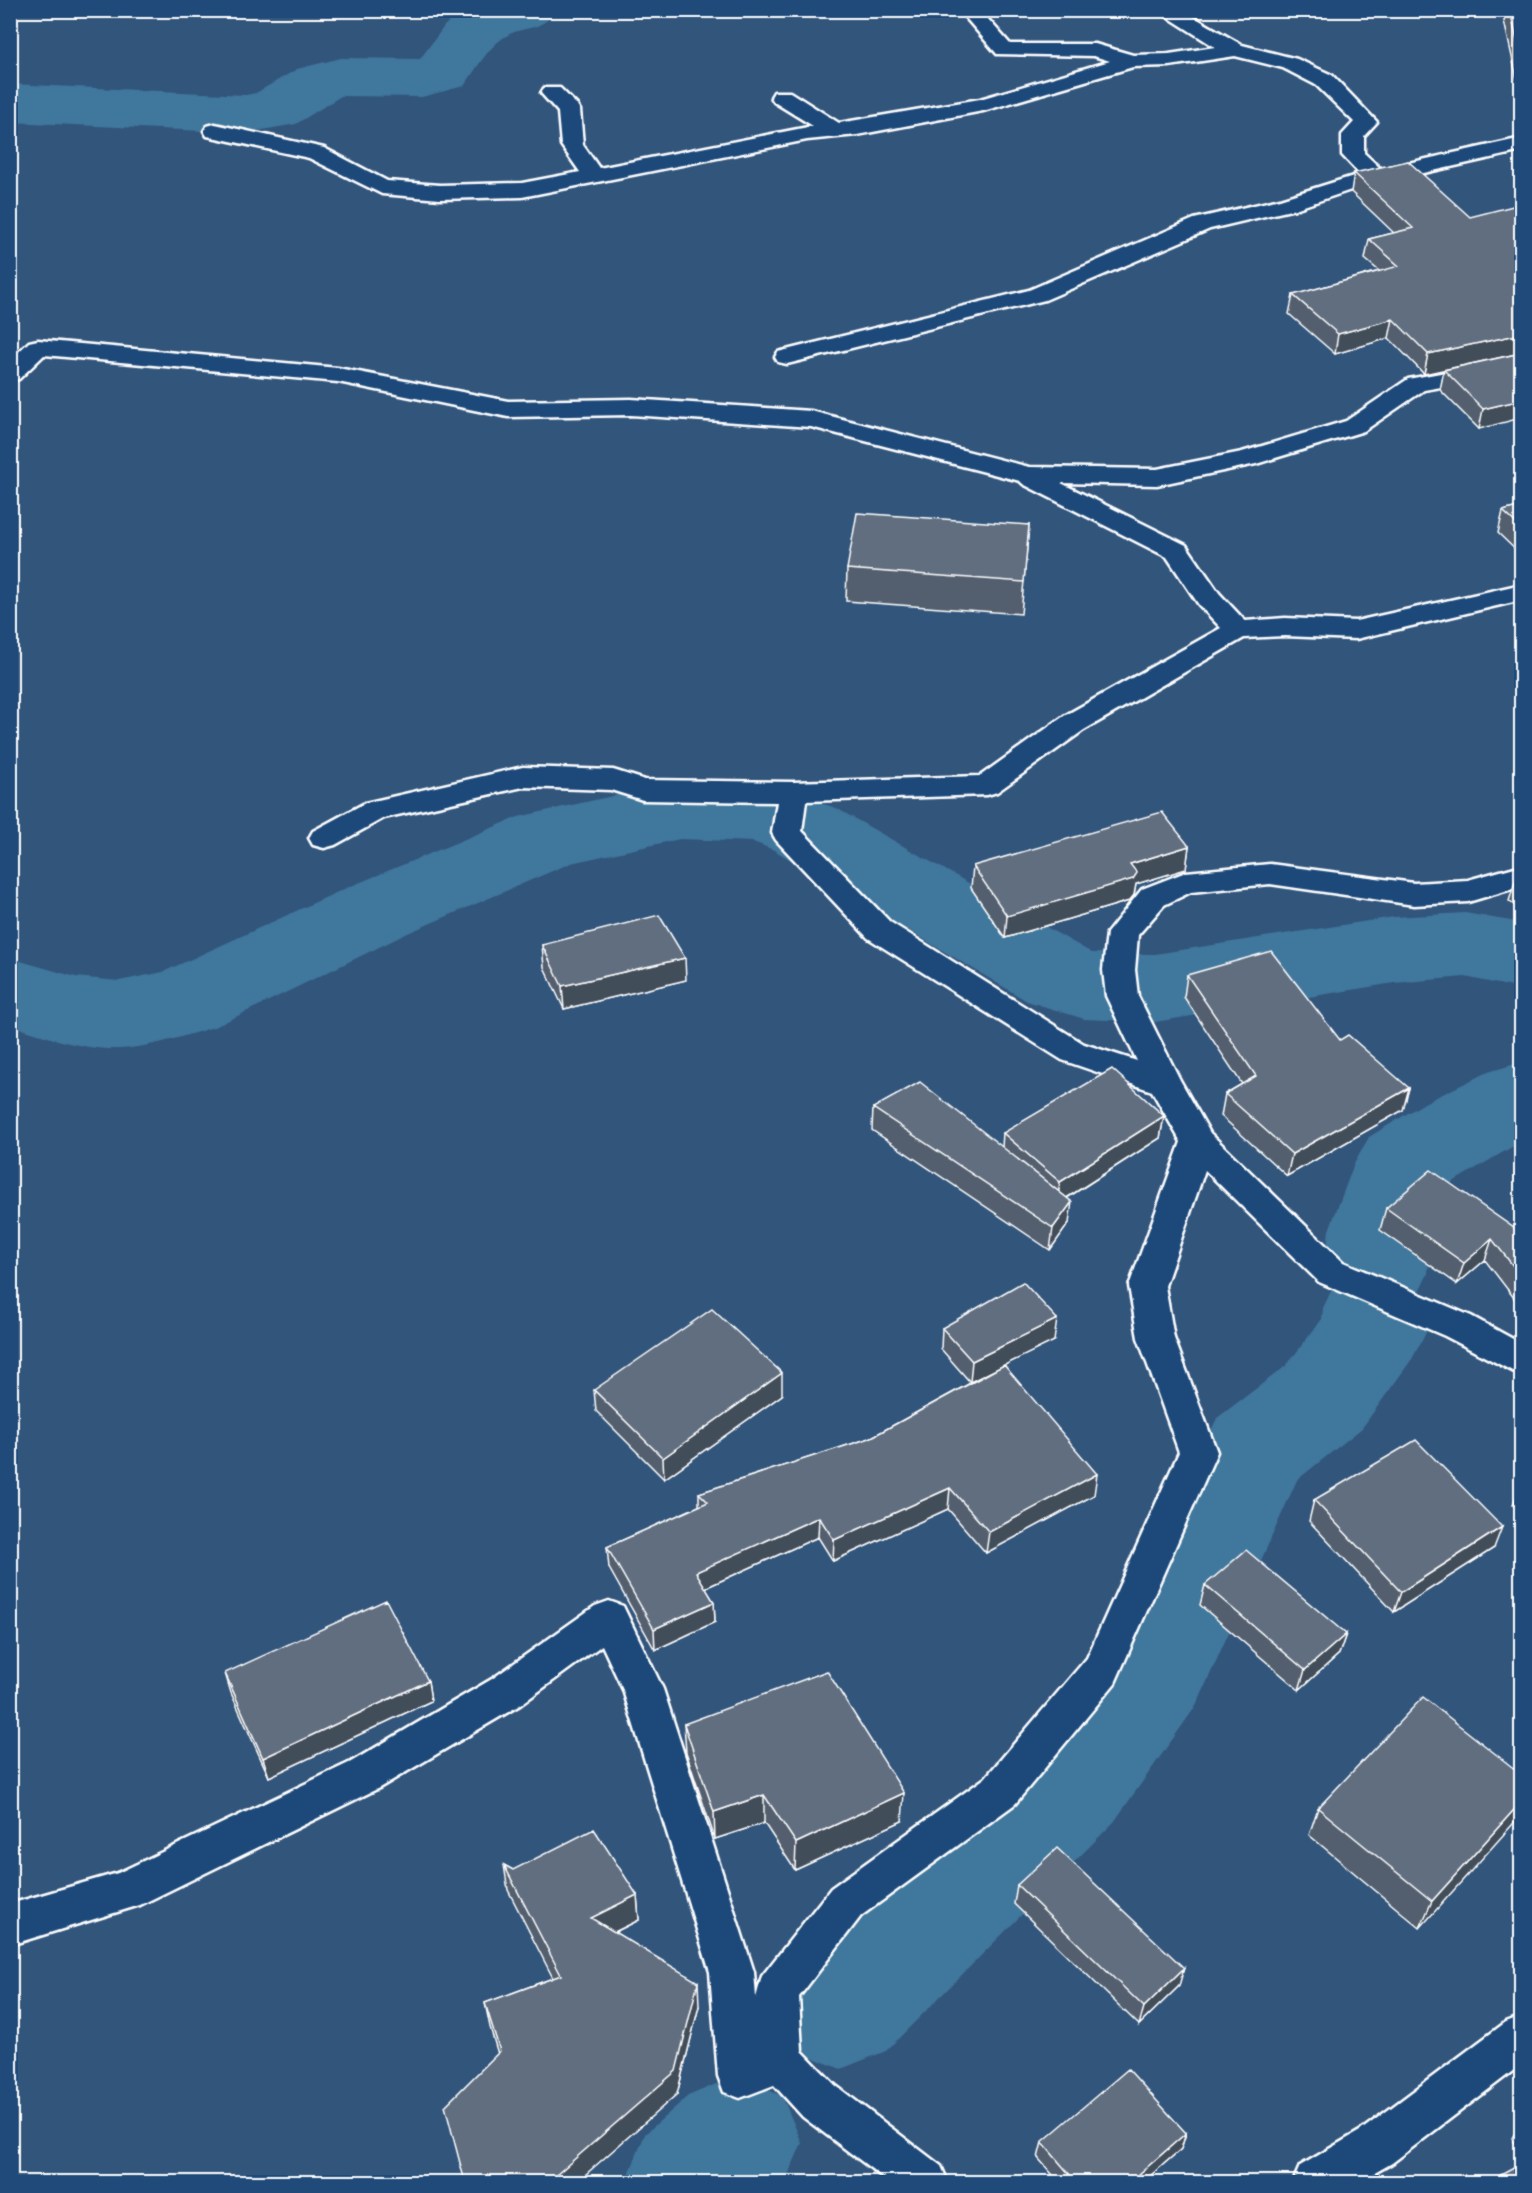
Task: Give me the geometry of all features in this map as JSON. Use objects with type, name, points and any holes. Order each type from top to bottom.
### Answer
[{"type":"street","points":[[969,10],[1004,50],[1095,50],[1132,61]]},
{"type":"street","points":[[1167,10],[1235,50],[1290,63],[1324,80],[1366,122],[1353,135],[1353,155],[1377,178]]},
{"type":"street","points":[[215,131],[316,153],[382,187],[440,192],[522,190],[807,133],[983,105],[1132,61],[1168,60],[1235,50]]},
{"type":"street","points":[[552,93],[569,110],[572,145],[594,176]]},
{"type":"street","points":[[782,97],[835,130]]},
{"type":"street","points":[[787,357],[1037,295],[1202,224],[1287,204],[1377,178],[1521,144]]},
{"type":"street","points":[[10,374],[38,347],[338,375],[508,409],[631,407],[811,418],[1029,475],[1157,477],[1247,459],[1354,426],[1417,384],[1470,375],[1521,361]]},
{"type":"street","points":[[1015,471],[1177,552],[1209,599],[1238,630]]},
{"type":"street","points":[[324,838],[375,810],[523,777],[614,780],[643,790],[790,810],[892,786],[987,785],[1074,723],[1238,630],[1285,627],[1356,630],[1521,592]]},
{"type":"street","points":[[790,810],[787,833],[879,930],[1073,1052],[1164,1082]]},
{"type":"street","points":[[1521,875],[1468,891],[1414,894],[1270,874],[1186,882],[1153,897],[1123,933],[1121,983],[1164,1082],[1198,1142],[1330,1272],[1458,1326],[1521,1362]]},
{"type":"street","points":[[925,2182],[819,2101],[781,2060],[777,1991],[846,1902],[1000,1791],[1101,1670],[1198,1452],[1156,1338],[1147,1286],[1198,1142]]},
{"type":"street","points":[[10,1925],[125,1891],[365,1775],[506,1692],[609,1618],[643,1689],[732,1972],[740,2076],[781,2060]]},
{"type":"street","points":[[1316,2182],[1376,2147],[1521,2037]]},
{"type":"building","points":[[1510,10],[1521,10],[1521,59]]},
{"type":"building","points":[[1408,161],[1470,217],[1521,204],[1521,334],[1428,354],[1393,319],[1338,334],[1293,295],[1399,266],[1369,239],[1413,228],[1354,173]]},
{"type":"building","points":[[1521,353],[1521,400],[1483,409],[1444,370]]},
{"type":"building","points":[[1521,506],[1521,528],[1503,511]]},
{"type":"building","points":[[857,513],[1029,525],[1024,582],[847,569]]},
{"type":"building","points":[[1162,812],[1189,846],[1130,864],[1137,873],[1133,879],[1007,916],[973,866]]},
{"type":"building","points":[[659,915],[685,958],[562,986],[542,945]]},
{"type":"building","points":[[1271,951],[1340,1040],[1348,1035],[1409,1088],[1292,1154],[1225,1094],[1256,1076],[1187,975]]},
{"type":"building","points":[[1112,1069],[1164,1116],[1060,1182],[1003,1133]]},
{"type":"building","points":[[920,1082],[1072,1202],[1053,1228],[873,1108]]},
{"type":"building","points":[[1431,1170],[1521,1233],[1521,1276],[1492,1239],[1464,1263],[1386,1208]]},
{"type":"building","points":[[1023,1282],[1057,1319],[972,1361],[942,1328]]},
{"type":"building","points":[[712,1309],[782,1373],[663,1458],[594,1390]]},
{"type":"building","points":[[1004,1365],[1097,1474],[989,1532],[950,1488],[834,1540],[819,1517],[696,1572],[714,1602],[654,1629],[607,1547],[708,1502],[699,1493],[870,1438]]},
{"type":"building","points":[[1416,1440],[1502,1527],[1401,1592],[1314,1500]]},
{"type":"building","points":[[1246,1550],[1346,1634],[1305,1670],[1205,1585]]},
{"type":"building","points":[[386,1600],[428,1681],[263,1758],[225,1673]]},
{"type":"building","points":[[827,1671],[904,1793],[796,1843],[764,1795],[714,1812],[684,1724]]},
{"type":"building","points":[[1423,1697],[1521,1774],[1521,1802],[1432,1901],[1318,1808]]},
{"type":"building","points":[[594,1829],[637,1895],[591,1918],[698,1982],[676,2071],[548,2182],[465,2182],[445,2106],[500,2051],[485,2003],[561,1975],[504,1865],[513,1870]]},
{"type":"building","points":[[1057,1848],[1184,1968],[1144,2007],[1017,1885]]},
{"type":"building","points":[[1128,2069],[1186,2133],[1130,2182],[1076,2182],[1042,2142]]},
{"type":"building","points":[[1521,2164],[1521,2182],[1488,2182]]},
{"type":"waterway","points":[[10,103],[246,114],[273,110],[319,82],[341,77],[422,78],[442,73],[467,38],[483,24],[526,10]]},
{"type":"waterway","points":[[10,991],[76,1011],[119,1015],[184,1002],[376,911],[549,838],[680,810],[763,813],[805,829],[1060,977],[1084,986],[1155,988],[1394,950],[1465,945],[1522,956]]},
{"type":"waterway","points":[[1376,1274],[1380,1230],[1404,1164],[1461,1128],[1522,1098]]},
{"type":"waterway","points":[[841,2006],[1071,1783],[1155,1669],[1256,1450],[1324,1397],[1375,1329],[1375,1308]]},
{"type":"waterway","points":[[693,2182],[735,2143]]}]
